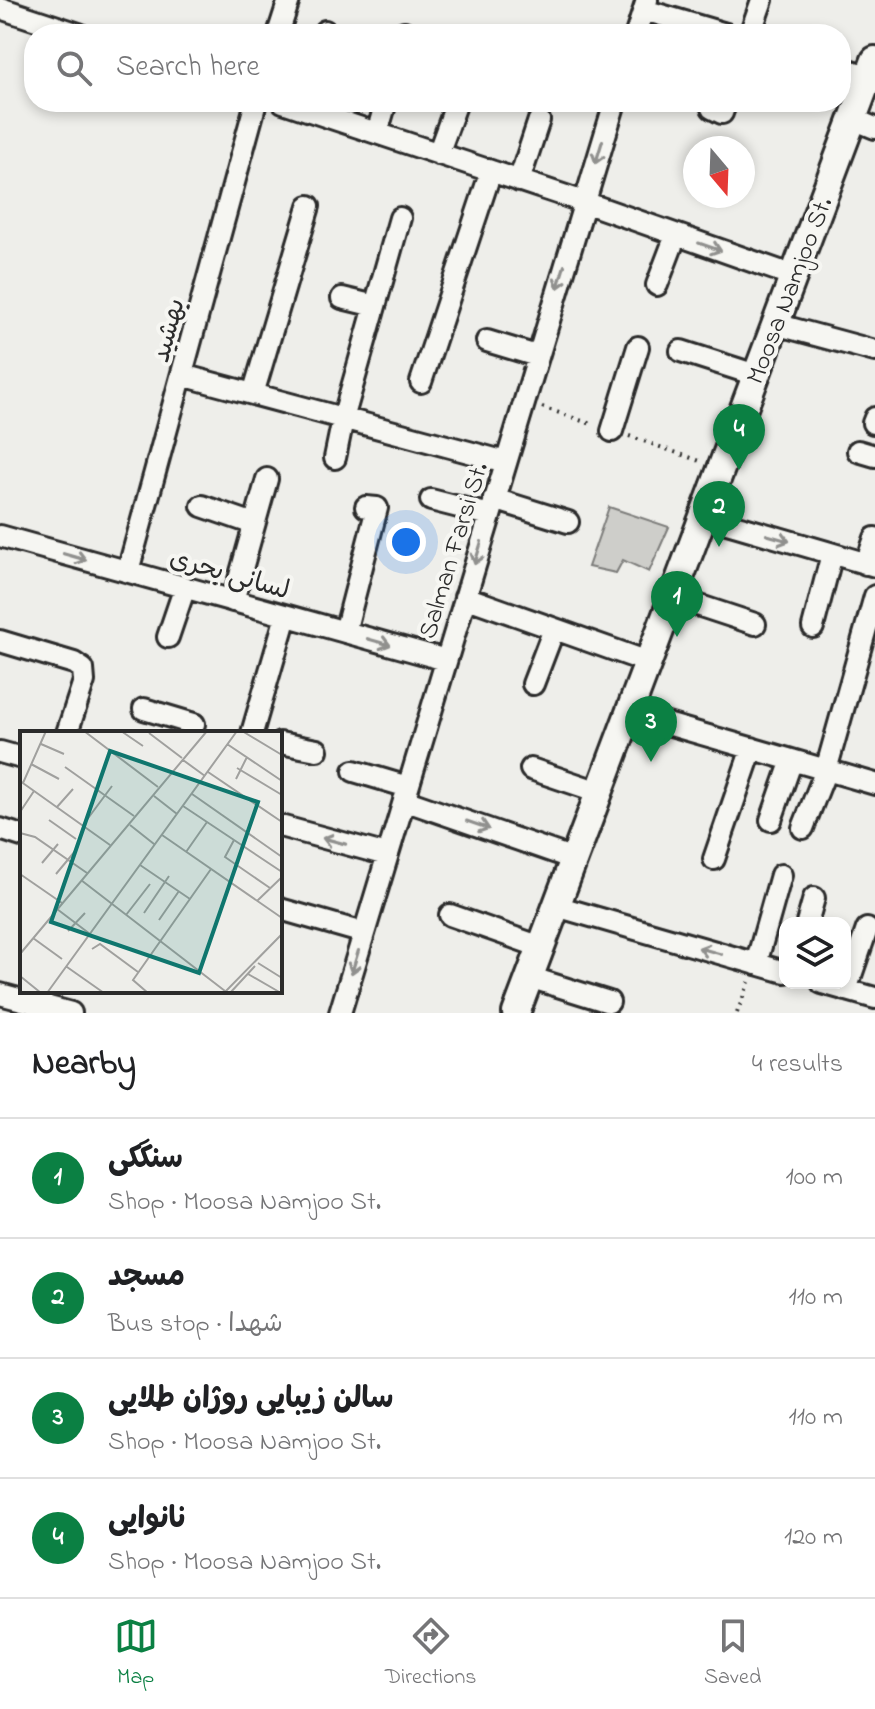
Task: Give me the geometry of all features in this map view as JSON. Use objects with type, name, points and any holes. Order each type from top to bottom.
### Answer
[{"type":"main road","name":"Moosa Namjoo St.","points":[[516,1013],[775,324],[864,124],[872,68]]},
{"type":"street","points":[[281,24],[289,0]]},
{"type":"street","points":[[754,24],[762,0]]},
{"type":"street","points":[[639,24],[646,5],[698,24]]},
{"type":"street","points":[[0,8],[49,24]]},
{"type":"street","points":[[851,68],[872,68]]},
{"type":"street","name":"بهشید","points":[[128,571],[253,112]]},
{"type":"street","points":[[325,112],[377,133],[794,276]]},
{"type":"street","points":[[377,133],[383,112]]},
{"type":"street","points":[[438,154],[453,112]]},
{"type":"street","name":"Salman Farsi St.","points":[[340,1013],[612,112]]},
{"type":"street","points":[[519,181],[539,120]]},
{"type":"street","points":[[421,382],[491,171]]},
{"type":"street","points":[[253,394],[309,206]]},
{"type":"street","points":[[335,458],[343,419],[400,218]]},
{"type":"street","points":[[657,285],[676,235]]},
{"type":"street","points":[[342,298],[375,306]]},
{"type":"street","points":[[775,324],[875,351]]},
{"type":"street","points":[[487,341],[537,356]]},
{"type":"street","points":[[612,431],[638,347]]},
{"type":"street","points":[[681,351],[756,375]]},
{"type":"street","points":[[182,375],[506,462]]},
{"type":"street","points":[[233,601],[267,479]]},
{"type":"street","points":[[431,500],[492,507],[568,522]]},
{"type":"street","points":[[202,506],[254,524]]},
{"type":"street","points":[[345,632],[377,508],[366,507]]},
{"type":"street","points":[[703,516],[871,565],[875,538]]},
{"type":"street","name":"لسانی بحری","points":[[0,536],[446,660]]},
{"type":"street","points":[[813,627],[832,554]]},
{"type":"street","points":[[168,637],[185,587]]},
{"type":"street","points":[[803,828],[826,770],[875,596]]},
{"type":"street","points":[[465,597],[648,662]]},
{"type":"street","points":[[673,597],[755,624]]},
{"type":"street","points":[[253,731],[286,616]]},
{"type":"street","points":[[533,684],[554,629]]},
{"type":"street","points":[[0,641],[74,663],[83,669],[84,681],[68,731]]},
{"type":"street","points":[[144,709],[168,725],[194,724]]},
{"type":"street","points":[[629,713],[875,784]]},
{"type":"street","points":[[282,743],[317,750]]},
{"type":"street","points":[[714,859],[752,748]]},
{"type":"street","points":[[0,752],[20,757]]},
{"type":"street","points":[[771,820],[792,760]]},
{"type":"street","points":[[531,769],[599,792]]},
{"type":"street","points":[[354,771],[574,859]]},
{"type":"street","points":[[282,827],[387,855]]},
{"type":"street","points":[[0,829],[20,835]]},
{"type":"street","points":[[756,964],[781,875]]},
{"type":"street","points":[[809,917],[814,898]]},
{"type":"street","points":[[556,906],[779,970]]},
{"type":"street","points":[[282,910],[364,933]]},
{"type":"street","points":[[450,915],[541,947]]},
{"type":"street","points":[[846,990],[867,929]]},
{"type":"street","points":[[529,977],[609,1002]]},
{"type":"street","points":[[843,989],[875,998]]},
{"type":"street","points":[[0,994],[71,1013]]},
{"type":"path","points":[[737,1013],[756,964]]},
{"type":"shaded area","points":[[609,507],[669,527],[649,572],[623,560],[616,573],[588,567]]},
{"type":"place","name":"نانوایی","points":[[739,470]]},
{"type":"place","name":"مسجد","points":[[719,547]]},
{"type":"place","name":"سنگکی","points":[[677,637]]},
{"type":"place","name":"سالن زیبایی روژان طلایی","points":[[651,762]]}]
